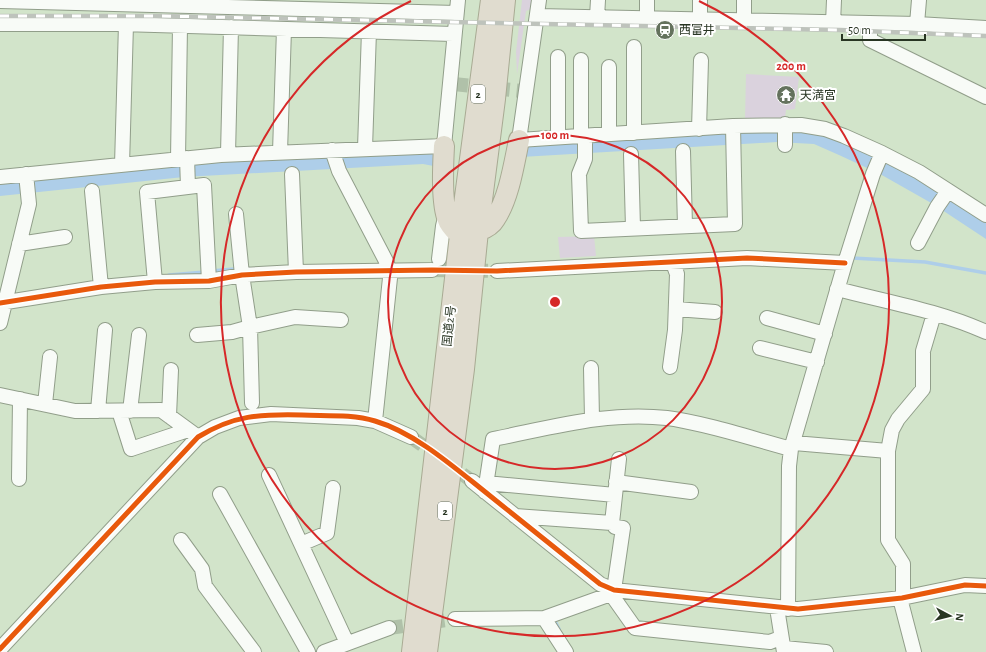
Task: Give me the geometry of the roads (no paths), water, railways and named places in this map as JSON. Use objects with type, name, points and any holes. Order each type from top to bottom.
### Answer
[{"type":"highway","points":[[466,187],[469,98],[478,0]]},
{"type":"highway","name":"国道2号","points":[[427,652],[464,369],[469,233],[466,187],[491,0]]},
{"type":"highway","name":"国道2号","points":[[412,652],[436,443],[469,233],[495,99],[505,0]]},
{"type":"highway","points":[[495,99],[508,54],[515,0]]},
{"type":"highway","points":[[439,145],[443,169],[446,214],[449,222],[469,233],[491,224],[499,211],[511,178],[519,140]]},
{"type":"highway","points":[[441,652],[459,506],[464,369]]},
{"type":"highway","points":[[399,652],[423,471],[436,443]]},
{"type":"street","points":[[539,0],[524,91],[519,140],[699,129],[785,126],[825,129],[919,172],[947,193],[986,215]]},
{"type":"street","points":[[597,17],[598,0]]},
{"type":"street","points":[[647,0],[647,18]]},
{"type":"street","points":[[700,0],[700,20]]},
{"type":"street","points":[[744,0],[744,21]]},
{"type":"street","points":[[833,23],[834,0]]},
{"type":"street","points":[[917,24],[919,0]]},
{"type":"street","points":[[0,1],[457,6],[450,70],[452,84],[439,145]]},
{"type":"street","points":[[537,16],[917,24],[986,28]]},
{"type":"street","points":[[870,23],[870,40],[986,97]]},
{"type":"street","points":[[0,24],[126,24],[453,34]]},
{"type":"street","points":[[122,165],[126,24]]},
{"type":"street","points":[[180,26],[184,160],[188,183]]},
{"type":"street","points":[[228,154],[231,27]]},
{"type":"street","points":[[280,152],[284,29]]},
{"type":"street","points":[[365,148],[369,31]]},
{"type":"street","points":[[634,48],[634,132]]},
{"type":"street","points":[[558,57],[558,137]]},
{"type":"street","points":[[581,60],[585,154],[579,174],[581,231],[735,224],[733,128]]},
{"type":"street","points":[[699,129],[701,60]]},
{"type":"street","points":[[608,134],[609,67]]},
{"type":"street","points":[[439,145],[442,68]]},
{"type":"street","points":[[785,126],[785,144]]},
{"type":"street","points":[[0,177],[28,182],[122,165],[184,160],[228,154],[332,152],[365,148],[439,145]]},
{"type":"street","points":[[683,151],[685,226]]},
{"type":"street","points":[[332,152],[388,267],[390,278],[375,421]]},
{"type":"street","points":[[630,154],[633,228]]},
{"type":"street","points":[[783,646],[782,608],[788,466],[792,446],[826,334],[837,289],[874,172],[881,155]]},
{"type":"street","points":[[292,174],[296,267]]},
{"type":"street","points":[[0,323],[4,299],[29,204],[28,182]]},
{"type":"street","points":[[155,277],[147,192],[188,183],[204,185],[208,274]]},
{"type":"street","points":[[92,191],[100,283]]},
{"type":"street","points":[[918,244],[937,207],[947,193]]},
{"type":"street","points":[[236,214],[242,275],[250,327],[252,403]]},
{"type":"street","points":[[4,299],[100,283],[155,277],[208,274],[242,275],[296,267],[388,267],[436,264],[446,214]]},
{"type":"street","points":[[19,244],[65,237]]},
{"type":"street","points":[[497,271],[747,258],[845,263]]},
{"type":"street","points":[[670,367],[678,274],[673,263]]},
{"type":"street","points":[[837,289],[934,314],[968,324],[986,332]]},
{"type":"street","points":[[676,309],[715,312]]},
{"type":"street","points":[[914,652],[901,602],[903,564],[888,540],[888,451],[889,439],[895,424],[923,389],[923,352],[934,314]]},
{"type":"street","points":[[197,334],[232,332],[295,317],[341,320]]},
{"type":"street","points":[[767,318],[826,334]]},
{"type":"street","points":[[98,411],[105,330]]},
{"type":"street","points":[[139,335],[125,411],[131,449],[193,434],[239,418],[271,414],[358,418],[375,421],[411,437]]},
{"type":"street","points":[[760,348],[817,362]]},
{"type":"street","points":[[45,404],[50,357]]},
{"type":"street","points":[[591,368],[592,419]]},
{"type":"street","points":[[169,416],[171,370]]},
{"type":"street","points":[[0,395],[76,411],[161,410],[193,434]]},
{"type":"street","points":[[19,478],[20,399]]},
{"type":"street","points":[[486,488],[493,439],[592,419],[614,417],[668,418],[792,446],[888,451]]},
{"type":"street","points":[[0,648],[193,434]]},
{"type":"street","points":[[514,516],[612,523],[619,459]]},
{"type":"street","points":[[269,475],[347,643]]},
{"type":"street","points":[[472,481],[486,488],[514,516],[612,592],[636,628],[770,642],[783,646],[826,652]]},
{"type":"street","points":[[301,544],[327,533],[333,488]]},
{"type":"street","points":[[486,488],[615,489],[691,492]]},
{"type":"street","points":[[220,494],[308,652]]},
{"type":"street","points":[[612,592],[623,528],[614,527]]},
{"type":"street","points":[[181,540],[202,569],[205,586],[254,652]]},
{"type":"street","points":[[455,619],[544,618],[612,592],[782,608],[822,608],[902,598],[985,581]]},
{"type":"street","points":[[544,618],[566,652]]},
{"type":"street","points":[[324,652],[389,628]]},
{"type":"water","points":[[780,129],[815,133],[841,142],[887,163],[939,191],[986,222],[986,239],[933,204],[880,174],[814,144],[777,142],[521,157],[527,144]]},
{"type":"water","points":[[437,152],[439,167],[423,164],[184,177],[0,196],[0,184],[182,165],[324,156]]},
{"type":"waterway","points":[[852,258],[925,262],[986,273]]},
{"type":"waterway","points":[[211,271],[234,269]]},
{"type":"waterway","points":[[169,275],[205,272]]},
{"type":"waterway","points":[[555,621],[559,629]]},
{"type":"tunnel","points":[[454,84],[522,91]]},
{"type":"tunnel","points":[[432,270],[497,271]]},
{"type":"tunnel","points":[[411,437],[472,481]]},
{"type":"tunnel","points":[[389,628],[455,619]]},
{"type":"railway","points":[[0,16],[161,16],[840,30],[986,36]]},
{"type":"place","name":"西富井","points":[[665,30]]},
{"type":"place","name":"天満宮","points":[[786,95]]}]
